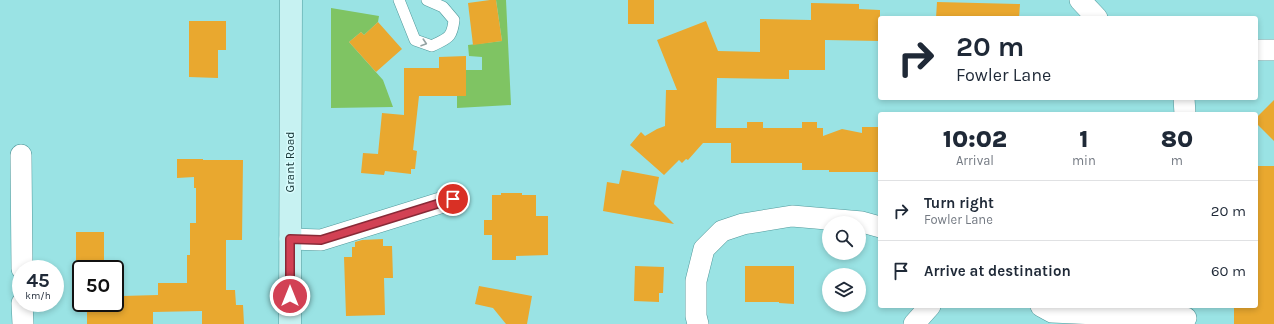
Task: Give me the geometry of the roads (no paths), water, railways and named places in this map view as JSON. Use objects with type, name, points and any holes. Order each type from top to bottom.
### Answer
[{"type":"main road","name":"Grant Road","points":[[290,324],[291,0]]},
{"type":"street","points":[[1080,0],[1095,16]]},
{"type":"street","points":[[1258,50],[1274,50]]},
{"type":"street","points":[[1184,100],[1185,112]]},
{"type":"street","points":[[21,155],[22,260]]},
{"type":"street","points":[[290,239],[321,240],[453,199]]},
{"type":"street","points":[[698,324],[696,316],[696,282],[704,248],[722,231],[743,224],[792,216],[862,222],[878,226]]},
{"type":"street","points":[[914,324],[928,308]]},
{"type":"street","points":[[1045,308],[1052,312],[1186,316]]},
{"type":"street","points":[[22,312],[22,324]]},
{"type":"lane","points":[[399,0],[406,22],[415,40],[432,46],[450,36],[454,20],[444,7],[427,0]]}]
